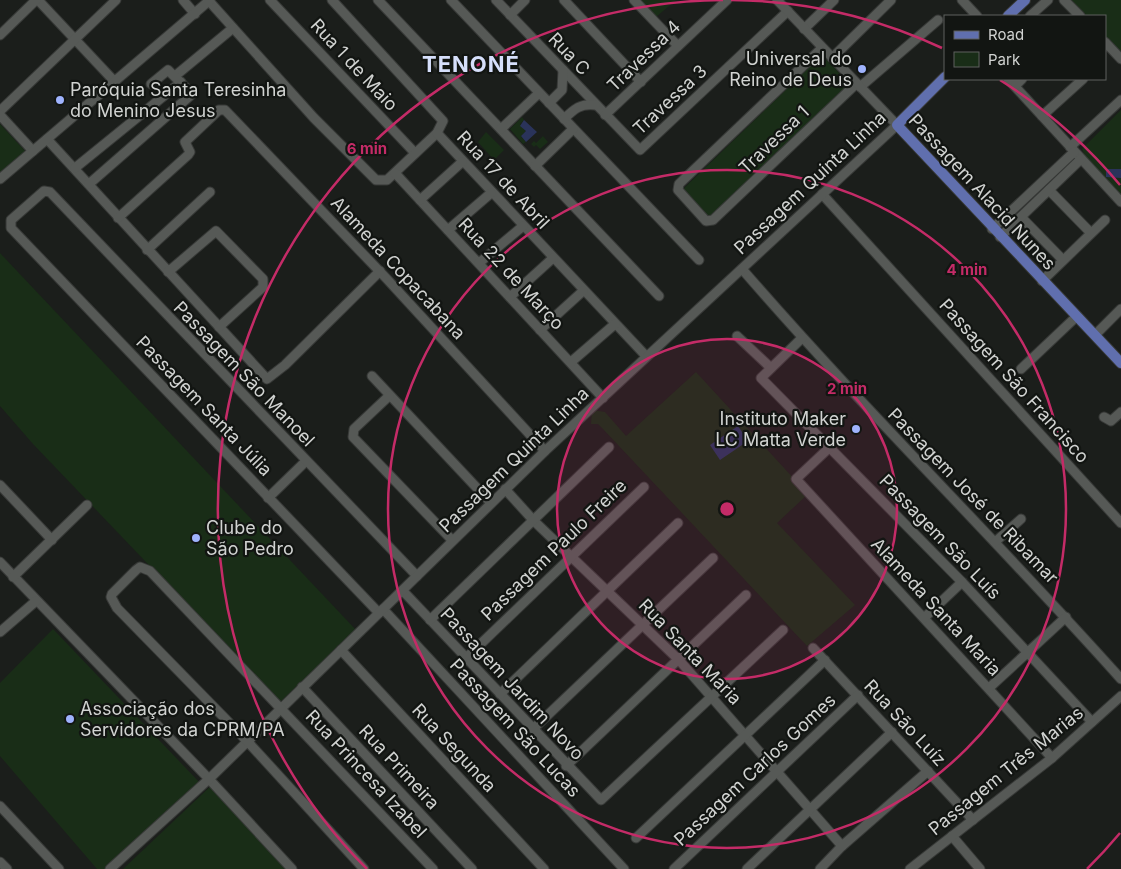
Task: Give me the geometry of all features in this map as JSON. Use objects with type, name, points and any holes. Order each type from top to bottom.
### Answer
[{"type":"main road","points":[[1009,15],[1025,0]]},
{"type":"main road","name":"Passagem Quinta Linha","points":[[897,125],[944,78]]},
{"type":"main road","name":"Passagem Alacid Nunes","points":[[897,125],[992,229],[1121,363]]},
{"type":"street","points":[[0,35],[37,0],[115,82]]},
{"type":"street","points":[[0,111],[116,0]]},
{"type":"street","points":[[183,0],[195,14]]},
{"type":"street","name":"Rua 1 de Maio","points":[[270,0],[415,153]]},
{"type":"street","name":"Rua 17 de Abril","points":[[332,0],[439,115],[443,121],[437,133],[462,162],[646,356]]},
{"type":"street","points":[[378,0],[659,296]]},
{"type":"street","points":[[451,0],[699,260]]},
{"type":"street","name":"Rua C","points":[[496,0],[638,149]]},
{"type":"street","points":[[510,15],[526,0]]},
{"type":"street","points":[[564,0],[641,82]]},
{"type":"street","points":[[634,0],[678,46]]},
{"type":"street","name":"Travessa 4","points":[[605,115],[727,0]]},
{"type":"street","name":"Passagem Alacid Nunes","points":[[777,0],[897,125]]},
{"type":"street","points":[[804,29],[834,0]]},
{"type":"street","points":[[832,58],[891,0]]},
{"type":"street","points":[[962,0],[976,15]]},
{"type":"street","points":[[1031,15],[1048,0]]},
{"type":"street","points":[[1064,0],[1079,15]]},
{"type":"street","points":[[0,179],[195,14],[207,1],[314,118],[376,180],[387,180],[437,133]]},
{"type":"street","name":"Travessa 3","points":[[638,149],[642,149],[788,11]]},
{"type":"street","name":"Travessa 1","points":[[822,48],[679,184],[678,190],[706,222],[713,220],[858,85],[938,20]]},
{"type":"street","points":[[75,168],[178,79],[233,28]]},
{"type":"street","points":[[1106,43],[1121,59]]},
{"type":"street","points":[[1106,57],[1113,50]]},
{"type":"street","points":[[89,184],[191,95],[190,91],[178,79],[166,70],[151,84]]},
{"type":"street","points":[[549,104],[562,90],[563,70]]},
{"type":"street","points":[[1009,80],[1121,202]]},
{"type":"street","points":[[1015,86],[1021,80]]},
{"type":"street","points":[[1042,116],[1081,80]]},
{"type":"street","points":[[500,129],[539,93]]},
{"type":"street","points":[[992,229],[1121,100]]},
{"type":"street","points":[[564,119],[573,109],[585,104],[595,105]]},
{"type":"street","name":"Alameda Copacabana","points":[[118,218],[188,155],[190,152],[185,142],[219,110],[225,110],[380,271],[546,451]]},
{"type":"street","points":[[0,115],[33,151]]},
{"type":"street","name":"Passagem Quinta Linha","points":[[110,869],[210,780],[302,687],[505,489],[646,356],[897,125]]},
{"type":"street","points":[[535,166],[573,129]]},
{"type":"street","points":[[47,139],[264,377],[270,378],[380,271]]},
{"type":"street","points":[[1000,237],[1081,159]]},
{"type":"street","points":[[420,200],[462,162]]},
{"type":"street","name":"Rua 22 de Março","points":[[395,173],[603,398]]},
{"type":"street","points":[[1049,190],[1090,231]]},
{"type":"street","name":"Passagem São Manoel","points":[[12,220],[41,192],[50,192],[417,576]]},
{"type":"street","points":[[148,250],[210,192]]},
{"type":"street","points":[[448,230],[491,193]]},
{"type":"street","name":"Passagem São Francisco","points":[[822,194],[1121,523]]},
{"type":"street","points":[[1021,217],[1061,258]]},
{"type":"street","name":"Passagem Santa Júlia","points":[[12,220],[11,228],[268,498],[381,611]]},
{"type":"street","points":[[1042,281],[1105,220]]},
{"type":"street","points":[[479,263],[523,226]]},
{"type":"street","points":[[168,272],[216,231],[263,279],[263,288],[218,326]]},
{"type":"street","points":[[510,297],[553,258]]},
{"type":"street","name":"Passagem José de Ribamar","points":[[742,269],[802,338],[1066,617],[1121,679]]},
{"type":"street","points":[[540,330],[583,291]]},
{"type":"street","points":[[1094,335],[1121,309]]},
{"type":"street","points":[[1021,369],[1077,316]]},
{"type":"street","points":[[571,362],[615,324]]},
{"type":"street","points":[[737,336],[771,368],[802,338]]},
{"type":"street","name":"Passagem São Luís","points":[[771,368],[762,378],[962,582],[1092,722]]},
{"type":"street","points":[[372,376],[491,503]]},
{"type":"street","points":[[389,396],[354,429],[354,437],[452,540]]},
{"type":"street","points":[[1104,417],[1111,421],[1121,412]]},
{"type":"street","points":[[430,620],[609,447]]},
{"type":"street","name":"Alameda Santa Maria","points":[[830,447],[796,479],[1052,758]]},
{"type":"street","points":[[268,498],[306,462]]},
{"type":"street","points":[[0,485],[52,540]]},
{"type":"street","name":"Passagem Paulo Freire","points":[[466,658],[644,486]]},
{"type":"street","name":"Rua Santa Maria","points":[[505,489],[534,521],[644,624],[679,660],[745,734],[808,810],[842,846]]},
{"type":"street","points":[[13,577],[87,505]]},
{"type":"street","points":[[995,542],[1021,519]]},
{"type":"street","points":[[500,694],[678,523]]},
{"type":"street","points":[[532,729],[713,558]]},
{"type":"street","points":[[0,562],[210,780],[292,869]]},
{"type":"street","name":"Rua Princesa Izabel","points":[[248,742],[113,602],[112,594],[136,570],[144,568],[150,571],[433,869]]},
{"type":"street","points":[[924,618],[962,582]]},
{"type":"street","name":"Passagem Jardim Novo","points":[[402,591],[598,798],[603,799],[712,697]]},
{"type":"street","points":[[566,766],[746,595]]},
{"type":"street","points":[[0,632],[36,601]]},
{"type":"street","name":"Passagem São Lucas","points":[[381,611],[624,869]]},
{"type":"street","points":[[989,688],[1066,617]]},
{"type":"street","points":[[712,697],[783,630]]},
{"type":"street","name":"Rua São Luíz","points":[[814,648],[973,820]]},
{"type":"street","name":"Rua Segunda","points":[[341,650],[544,869]]},
{"type":"street","points":[[636,838],[824,660]]},
{"type":"street","name":"Rua Primeira","points":[[302,687],[472,869]]},
{"type":"street","name":"Passagem Carlos Gomes","points":[[674,869],[858,696]]},
{"type":"street","name":"Passagem Três Marias","points":[[910,869],[1052,758],[1121,696]]},
{"type":"street","points":[[747,869],[892,732]]},
{"type":"street","points":[[248,742],[364,869]]},
{"type":"street","points":[[820,869],[842,846],[928,771]]},
{"type":"street","points":[[0,806],[59,869]]},
{"type":"street","points":[[952,836],[980,869]]},
{"type":"street","points":[[0,862],[7,869]]},
{"type":"green space","points":[[640,0],[676,0],[656,17]]},
{"type":"green space","points":[[1071,0],[1121,0],[1121,53],[1106,37],[1106,15],[1086,15]]},
{"type":"green space","points":[[822,55],[852,86],[708,220],[681,191]]},
{"type":"green space","points":[[1121,110],[1121,195],[1085,156],[1082,149]]},
{"type":"green space","points":[[522,117],[524,120],[520,124],[526,131],[521,136],[526,142],[523,144],[510,129]]},
{"type":"green space","points":[[0,124],[27,153],[0,176]]},
{"type":"green space","points":[[486,132],[504,150],[494,160],[478,142]]},
{"type":"green space","points":[[543,136],[548,142],[540,149],[536,145],[534,147],[531,144],[534,141],[536,143]]},
{"type":"green space","name":"Clube do São Pedro","points":[[0,253],[357,631],[280,702],[33,444],[0,406]]},
{"type":"green space","points":[[696,372],[808,494],[777,523],[855,605],[807,646],[603,429],[598,424],[591,424],[592,410],[605,412],[626,436]]},
{"type":"green space","name":"Associação dos Servidores da CPRM/PA","points":[[53,629],[201,784],[107,869],[97,869],[0,756],[0,683]]},
{"type":"green space","points":[[214,783],[293,869],[123,869]]},
{"type":"water","points":[[524,120],[537,132],[526,142],[521,136],[526,131],[520,126]]},
{"type":"water","points":[[1106,169],[1121,169],[1121,178],[1106,177]]},
{"type":"water","points":[[738,426],[748,441],[720,460],[710,445]]},
{"type":"place","name":"Universal do Reino de Deus","points":[[862,69]]},
{"type":"place","name":"Paróquia Santa Teresinha do Menino Jesus","points":[[60,100]]},
{"type":"place","name":"Instituto Maker LC Matta Verde","points":[[856,429]]},
{"type":"place","name":"Clube do São Pedro","points":[[196,538]]},
{"type":"place","name":"Associação dos Servidores da CPRM/PA","points":[[70,719]]},
{"type":"district","name":"TENONÉ","points":[[471,64]]}]
